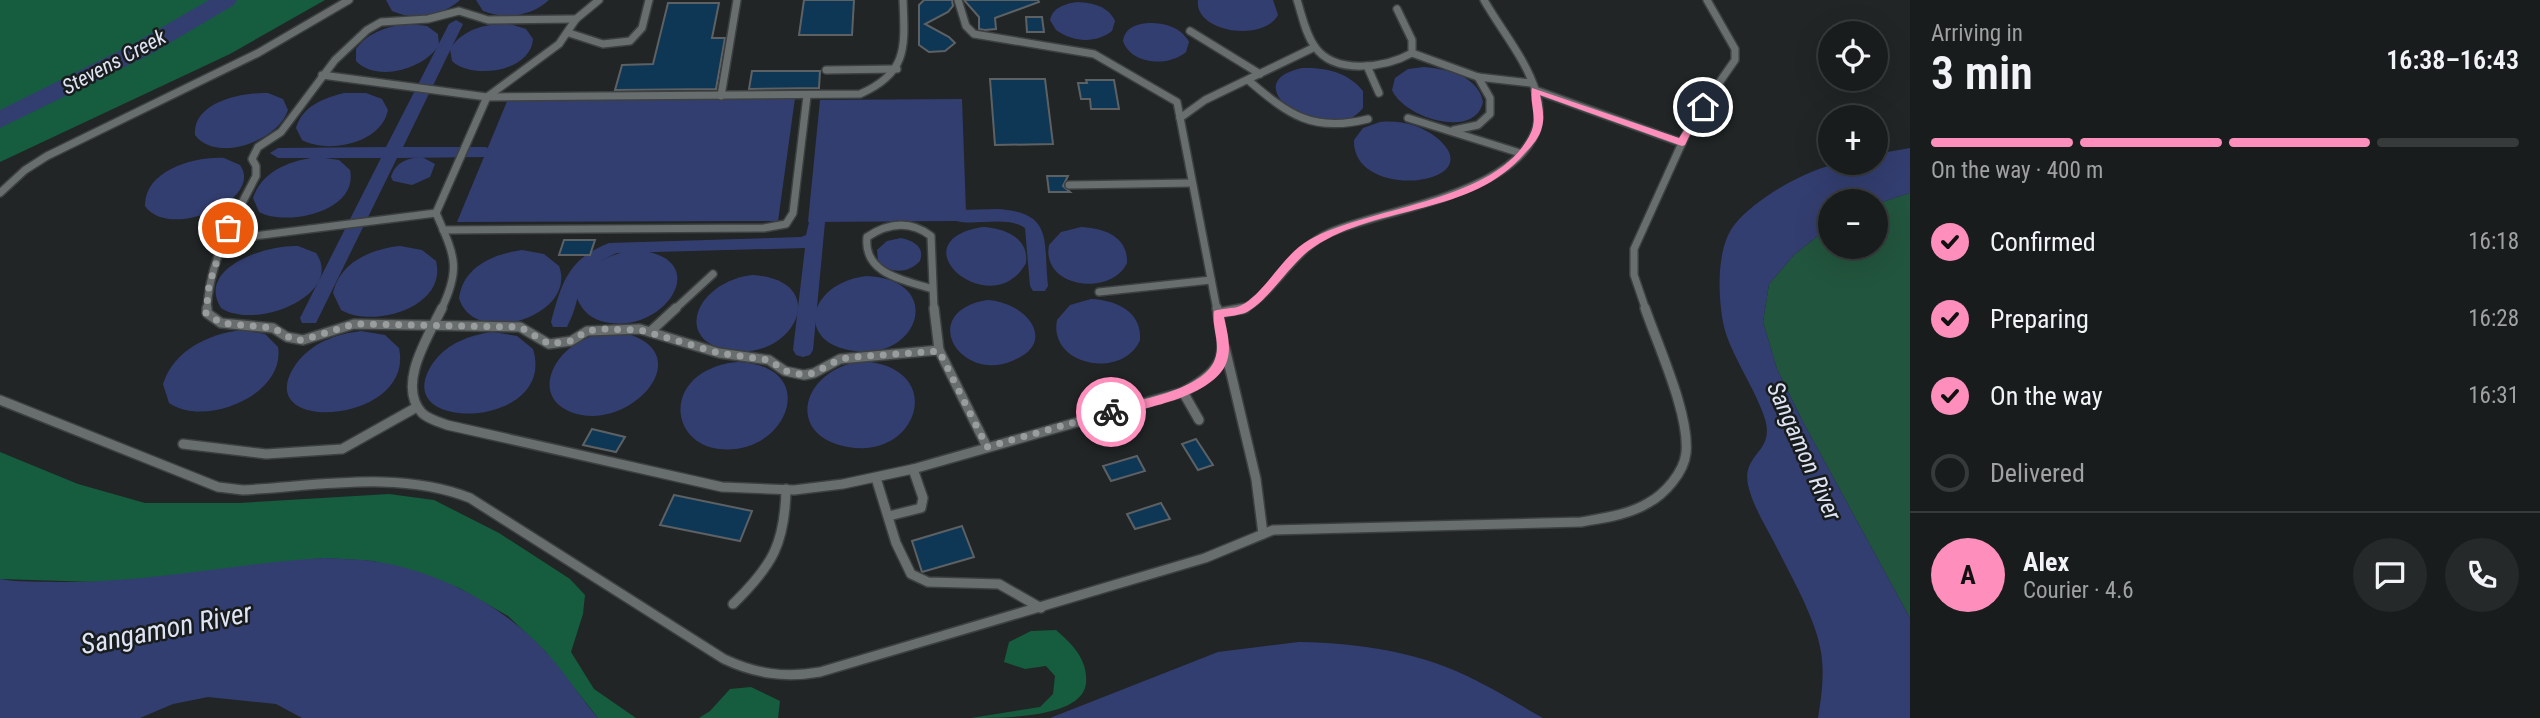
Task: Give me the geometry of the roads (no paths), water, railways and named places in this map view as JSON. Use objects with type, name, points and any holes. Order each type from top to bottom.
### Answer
[{"type":"lane","points":[[0,194],[25,170],[47,156],[258,53],[349,0]]},
{"type":"lane","points":[[599,0],[576,19],[559,44],[487,97],[436,213],[455,264],[453,282],[414,376],[417,407],[432,419],[447,425],[722,487],[786,489],[876,478],[913,469],[1183,392],[1207,379],[1220,364],[1224,346]]},
{"type":"lane","points":[[569,33],[599,44],[625,43],[635,38],[642,28],[649,0]]},
{"type":"lane","points":[[721,96],[737,0]]},
{"type":"lane","points":[[322,75],[487,97],[860,94],[876,88],[897,69],[904,48],[903,0]]},
{"type":"lane","points":[[958,0],[966,26],[974,34],[1094,54],[1177,102],[1224,346],[1251,453],[1263,534]]},
{"type":"lane","points":[[1297,0],[1315,47],[1335,60],[1367,66],[1389,64],[1412,53],[1478,77],[1533,87],[1682,143]]},
{"type":"lane","points":[[1218,313],[1243,310],[1294,257],[1329,233],[1469,191],[1492,178],[1520,153],[1538,128],[1539,115],[1533,87],[1484,0]]},
{"type":"lane","points":[[0,400],[218,487],[243,490],[402,481],[443,487],[470,498],[724,659],[766,676],[785,678],[820,672],[1041,608],[1205,558],[1263,534],[1294,528],[1581,522],[1621,514],[1648,503],[1674,481],[1686,454],[1683,417],[1634,275],[1634,248],[1691,123],[1735,60],[1732,42],[1707,0]]},
{"type":"lane","points":[[1396,9],[1412,40],[1412,53]]},
{"type":"lane","points":[[576,19],[488,20],[459,11],[428,19],[387,21],[367,30],[322,75],[281,132],[254,151],[252,159],[256,166],[256,176],[223,240],[206,302],[206,313],[221,323],[273,328],[294,340],[303,340],[354,324],[433,325],[520,327],[549,344],[571,341],[587,331],[615,327],[650,332],[719,353],[769,360],[785,371],[804,375],[814,373],[840,359],[939,351]]},
{"type":"lane","points":[[1190,30],[1260,74]]},
{"type":"lane","points":[[1180,118],[1205,100],[1315,47]]},
{"type":"lane","points":[[1367,66],[1379,93]]},
{"type":"lane","points":[[826,70],[897,69]]},
{"type":"lane","points":[[1447,130],[1475,126],[1491,116],[1492,100],[1478,77]]},
{"type":"lane","points":[[1248,80],[1283,111],[1304,122],[1332,126],[1368,119]]},
{"type":"lane","points":[[443,230],[764,228],[786,224],[793,213],[807,96]]},
{"type":"lane","points":[[1408,118],[1520,153]]},
{"type":"lane","points":[[1069,185],[1192,183]]},
{"type":"lane","points":[[223,240],[436,213]]},
{"type":"lane","points":[[932,289],[883,271],[872,264],[865,246],[867,237],[886,226],[912,225],[931,236],[932,289],[939,351],[987,447]]},
{"type":"lane","points":[[650,332],[713,274]]},
{"type":"lane","points":[[1099,292],[1211,280]]},
{"type":"lane","points":[[1183,392],[1199,420]]},
{"type":"lane","points":[[184,444],[266,454],[342,449],[372,435],[417,407]]},
{"type":"lane","points":[[889,516],[921,508],[923,498],[913,469]]},
{"type":"lane","points":[[876,478],[905,566],[918,581],[927,584],[982,580],[999,584],[1041,608]]},
{"type":"lane","points":[[733,604],[772,562],[781,545],[786,520],[786,489]]},
{"type":"water","points":[[386,0],[460,0],[436,13],[409,16],[392,11]]},
{"type":"water","points":[[476,0],[549,0],[535,10],[509,16],[483,11]]},
{"type":"water","points":[[1198,0],[1273,0],[1278,15],[1259,29],[1231,30],[1207,20],[1200,11]]},
{"type":"water","points":[[1077,2],[1094,4],[1108,12],[1115,21],[1112,31],[1098,38],[1084,40],[1056,30],[1050,20],[1054,12],[1064,5]]},
{"type":"water","points":[[1149,23],[1177,29],[1189,42],[1186,52],[1179,57],[1161,61],[1142,59],[1134,55],[1127,49],[1124,36],[1132,27]]},
{"type":"water","points":[[409,24],[427,26],[438,34],[439,45],[423,61],[388,72],[365,68],[356,61],[356,49],[366,38],[386,28]]},
{"type":"water","points":[[510,24],[526,29],[533,39],[530,50],[522,59],[499,70],[486,71],[461,67],[452,61],[450,49],[462,36],[485,26]]},
{"type":"water","points":[[1424,67],[1451,72],[1475,86],[1483,102],[1477,114],[1467,120],[1439,121],[1410,109],[1399,100],[1392,90],[1395,78],[1408,69]]},
{"type":"water","points":[[1302,68],[1319,68],[1350,79],[1363,91],[1363,108],[1348,119],[1329,122],[1292,110],[1280,99],[1276,87],[1282,76]]},
{"type":"water","points":[[268,93],[283,99],[288,110],[273,131],[260,139],[232,148],[218,148],[195,135],[196,124],[210,107],[233,97]]},
{"type":"water","points":[[344,93],[366,93],[382,99],[388,110],[383,122],[365,138],[339,146],[325,146],[302,140],[296,128],[303,114],[322,100]]},
{"type":"water","points":[[795,98],[778,221],[457,222],[508,99]]},
{"type":"water","points":[[962,99],[966,213],[957,214],[957,221],[808,222],[820,100]]},
{"type":"water","points":[[1380,122],[1410,124],[1431,133],[1450,154],[1448,167],[1435,176],[1416,180],[1394,179],[1374,173],[1359,160],[1354,140],[1363,128]]},
{"type":"water","name":"Sangamon River","points":[[1910,148],[1910,193],[1888,200],[1888,189],[1818,189],[1818,236],[1794,255],[1769,284],[1763,322],[1777,369],[1803,422],[1910,618],[1910,718],[1818,718],[1823,667],[1816,632],[1748,485],[1747,474],[1766,439],[1767,430],[1761,407],[1726,333],[1720,298],[1720,271],[1724,245],[1735,224],[1770,194],[1818,169],[1818,175],[1888,175],[1888,152]]},
{"type":"water","points":[[318,157],[339,160],[350,170],[350,184],[344,196],[333,205],[302,216],[286,218],[259,212],[253,198],[263,180],[288,164]]},
{"type":"water","points":[[422,157],[435,164],[430,177],[412,185],[393,181],[391,177],[399,164]]},
{"type":"water","points":[[224,158],[240,165],[244,178],[239,191],[227,203],[192,218],[173,219],[157,216],[145,206],[147,194],[162,174],[186,163]]},
{"type":"water","points":[[982,227],[1006,232],[1019,240],[1023,247],[1026,263],[1011,280],[992,286],[974,283],[958,274],[948,261],[947,248],[957,235]]},
{"type":"water","points":[[1081,227],[1098,229],[1119,240],[1127,263],[1119,274],[1107,281],[1093,284],[1066,279],[1056,271],[1049,260],[1049,245],[1061,232]]},
{"type":"water","points":[[901,238],[917,245],[921,256],[915,265],[899,271],[882,265],[878,261],[877,250],[887,241]]},
{"type":"water","points":[[285,246],[298,246],[316,253],[322,268],[318,282],[308,294],[274,312],[236,314],[221,308],[216,293],[218,281],[226,270],[254,254]]},
{"type":"water","points":[[400,246],[422,250],[436,261],[437,277],[431,291],[420,302],[388,315],[371,317],[341,310],[333,293],[342,273],[368,254]]},
{"type":"water","points":[[522,250],[544,254],[559,266],[561,284],[554,299],[540,312],[522,320],[484,322],[468,313],[459,298],[466,278],[490,259]]},
{"type":"water","points":[[635,250],[660,255],[673,266],[677,279],[673,294],[647,318],[627,323],[605,322],[591,317],[577,298],[583,278],[589,270],[605,259]]},
{"type":"water","points":[[752,275],[777,280],[792,290],[798,303],[796,318],[788,332],[774,343],[755,350],[733,351],[714,346],[702,337],[697,325],[698,313],[705,300],[716,289],[732,280]]},
{"type":"water","points":[[866,276],[891,280],[907,290],[915,303],[915,318],[908,332],[896,344],[878,350],[855,351],[836,346],[823,337],[816,326],[820,301],[846,281]]},
{"type":"water","points":[[1091,299],[1118,305],[1132,315],[1137,322],[1140,340],[1131,353],[1119,360],[1089,362],[1075,357],[1064,348],[1057,336],[1057,320],[1070,305]]},
{"type":"water","points":[[987,300],[1014,308],[1032,324],[1034,344],[1026,353],[1012,361],[993,365],[976,362],[962,355],[953,343],[950,330],[954,318],[966,307]]},
{"type":"water","points":[[242,330],[265,334],[278,347],[277,364],[269,380],[257,392],[221,409],[202,412],[184,410],[169,403],[163,384],[168,372],[184,353],[217,335]]},
{"type":"water","points":[[361,331],[385,335],[399,348],[397,374],[383,393],[361,406],[335,412],[311,411],[293,403],[287,387],[296,364],[302,357],[325,341],[342,334]]},
{"type":"water","points":[[493,332],[517,336],[533,349],[534,376],[521,395],[499,408],[474,413],[450,412],[431,403],[424,386],[433,363],[439,356],[460,341]]},
{"type":"water","points":[[625,333],[647,343],[657,357],[657,372],[650,387],[618,411],[598,416],[577,414],[563,408],[554,399],[550,389],[554,367],[562,356],[571,347],[588,338]]},
{"type":"water","points":[[862,361],[889,367],[906,379],[914,394],[914,411],[906,427],[892,440],[873,447],[848,447],[828,441],[815,430],[808,417],[808,403],[814,389],[825,377],[841,367]]},
{"type":"water","points":[[738,362],[764,367],[780,378],[787,393],[786,410],[777,426],[763,439],[743,448],[719,449],[705,445],[694,439],[682,420],[680,408],[683,397],[688,386],[698,376],[717,366]]},
{"type":"water","name":"Sangamon River","points":[[324,558],[372,561],[420,572],[488,604],[528,634],[545,651],[598,718],[302,718],[276,704],[208,697],[173,704],[140,718],[0,718],[0,579],[59,582],[125,579]]},
{"type":"water","points":[[1299,642],[1345,644],[1413,656],[1486,685],[1543,718],[1050,718],[1218,652]]},
{"type":"waterway","name":"Stevens Creek","points":[[0,120],[142,49],[226,0]]},
{"type":"waterway","points":[[392,152],[456,24]]},
{"type":"waterway","points":[[278,153],[392,152]]},
{"type":"waterway","points":[[309,318],[392,152]]},
{"type":"waterway","points":[[392,152],[486,152]]},
{"type":"waterway","points":[[957,216],[1009,216],[1027,221],[1033,226],[1039,286]]},
{"type":"waterway","points":[[814,239],[816,222]]},
{"type":"waterway","points":[[560,322],[576,275],[590,259],[615,247],[801,243],[814,239]]},
{"type":"waterway","points":[[803,350],[814,239]]}]
